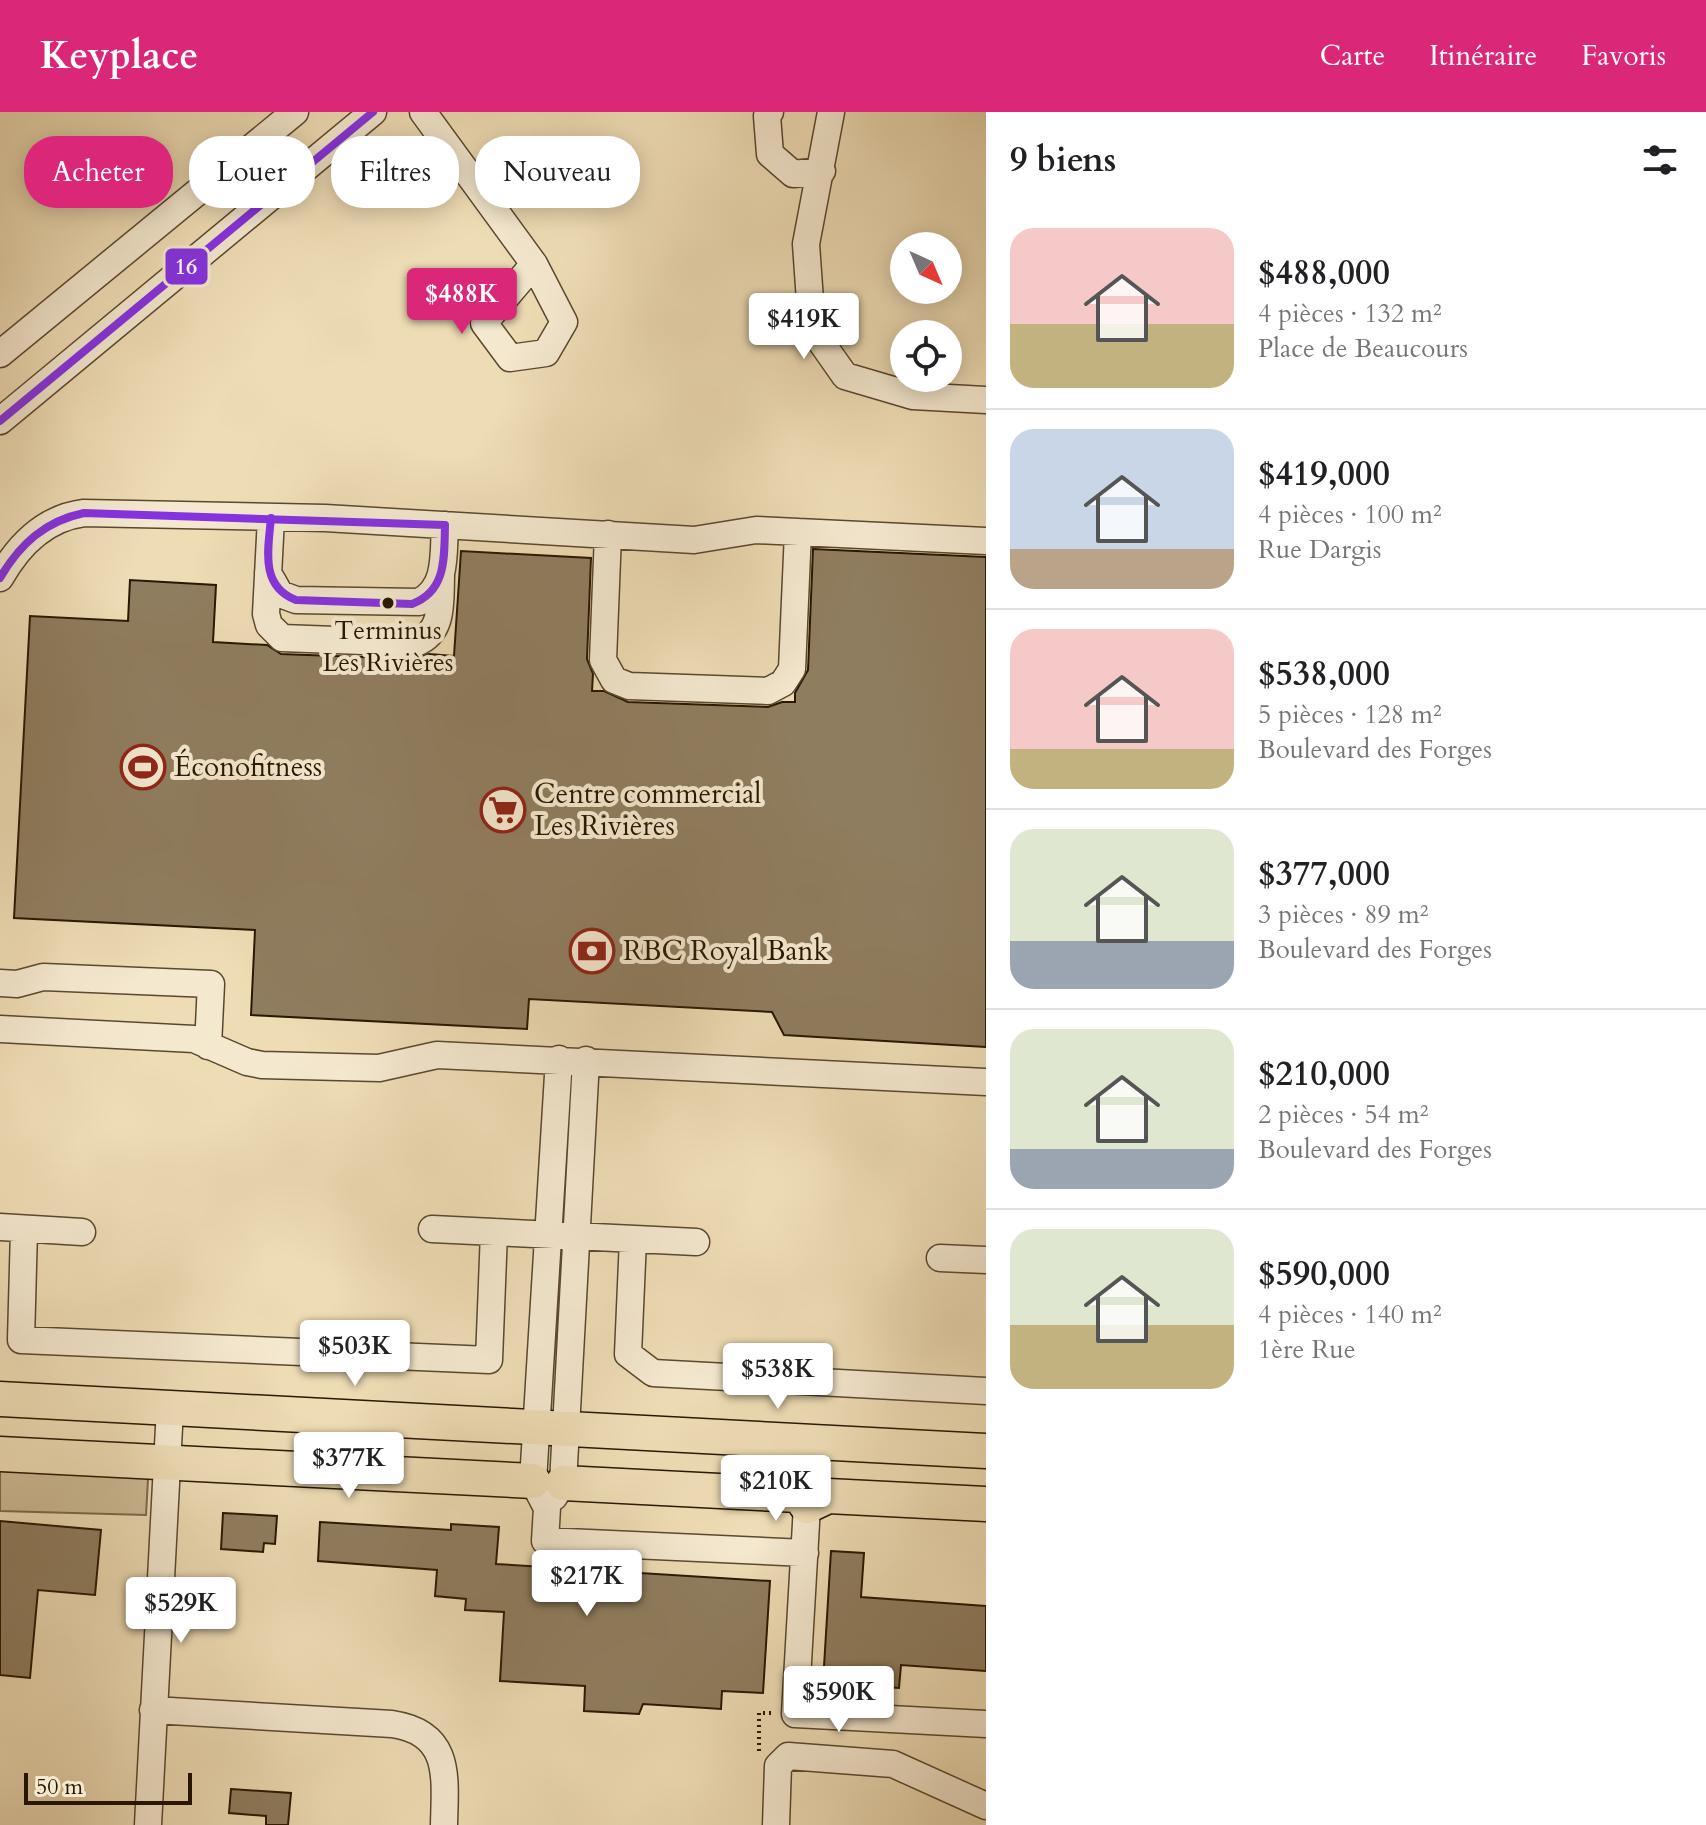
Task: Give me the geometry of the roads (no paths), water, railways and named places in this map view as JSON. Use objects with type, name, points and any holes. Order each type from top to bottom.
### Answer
[{"type":"main road","points":[[0,1399],[986,1451]]},
{"type":"main road","points":[[0,1454],[167,1462],[548,1491],[799,1495],[807,1506],[828,1496],[986,1504]]},
{"type":"street","points":[[0,354],[295,112]]},
{"type":"street","points":[[0,421],[373,112]]},
{"type":"street","points":[[423,112],[534,264]]},
{"type":"street","points":[[770,112],[767,116],[770,154],[793,174],[822,171]]},
{"type":"street","points":[[831,112],[806,244],[812,329],[845,376],[913,396],[986,400]]},
{"type":"street","points":[[0,578],[29,538],[69,515],[100,512],[445,525],[704,540],[756,530],[986,541]]},
{"type":"street","points":[[271,518],[266,614],[269,625],[282,638],[409,644],[422,641],[435,628],[445,525]]},
{"type":"street","points":[[608,534],[603,660],[614,680],[629,686],[768,691],[783,683],[792,669],[798,532]]},
{"type":"street","points":[[268,573],[280,594],[296,600],[412,604],[430,596],[441,576]]},
{"type":"street","points":[[0,983],[17,984],[43,977],[211,984],[208,1046]]},
{"type":"street","points":[[0,1029],[194,1039],[247,1062],[271,1065],[379,1068],[437,1055],[986,1082]]},
{"type":"street","points":[[559,1059],[548,1235],[551,1427],[545,1541],[805,1553]]},
{"type":"street","points":[[551,1427],[576,1236],[586,1060]]},
{"type":"street","points":[[82,1232],[12,1228],[21,1340],[489,1360],[494,1232]]},
{"type":"street","points":[[432,1229],[696,1242]]},
{"type":"street","points":[[633,1239],[628,1354],[653,1373],[986,1391]]},
{"type":"street","points":[[940,1258],[986,1260]]},
{"type":"street","points":[[148,1825],[170,1408]]},
{"type":"street","points":[[807,1506],[795,1714],[986,1724]]},
{"type":"street","points":[[153,1710],[392,1724],[415,1730],[433,1744],[444,1765],[444,1825]]},
{"type":"street","points":[[776,1825],[778,1766],[782,1759],[791,1756],[893,1764],[986,1806]]},
{"type":"place","name":"Terminus Les Rivières","points":[[388,603]]},
{"type":"place","name":"Éconofitness","points":[[143,767]]},
{"type":"place","name":"Centre commercial Les Rivières","points":[[503,810]]},
{"type":"place","name":"RBC Royal Bank","points":[[592,951]]}]
